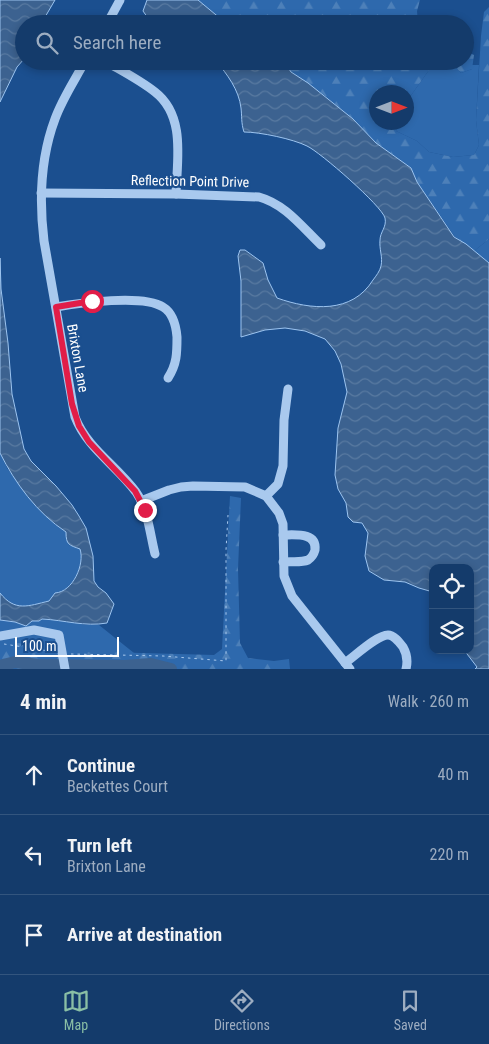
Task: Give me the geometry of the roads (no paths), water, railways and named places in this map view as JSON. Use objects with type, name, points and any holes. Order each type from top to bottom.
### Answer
[{"type":"street","points":[[112,15],[120,0]]},
{"type":"street","name":"Brixton Lane","points":[[80,70],[55,119],[45,157],[41,193],[44,241],[72,404],[79,426],[89,442],[131,486],[141,501],[155,554]]},
{"type":"street","points":[[120,70],[153,90],[164,100],[170,109],[176,124],[177,134],[176,194]]},
{"type":"street","name":"Reflection Point Drive","points":[[41,193],[176,194],[248,196],[267,199],[288,212],[321,245]]},
{"type":"street","points":[[56,307],[101,301],[148,302],[162,306],[170,314],[176,330],[176,366],[168,378]]},
{"type":"street","points":[[266,496],[278,484],[283,466],[284,420],[288,389]]},
{"type":"street","points":[[141,501],[175,488],[193,486],[245,487],[266,496],[279,513],[282,524],[284,535],[284,576],[292,596],[348,666],[376,640],[387,635],[398,640],[406,652],[408,664],[406,669]]},
{"type":"street","points":[[283,562],[307,560],[315,550],[313,540],[306,535],[284,535]]},
{"type":"street","points":[[0,636],[34,630],[58,634],[65,669]]},
{"type":"water","points":[[0,0],[55,0],[46,15],[15,15],[16,70],[0,102]]},
{"type":"water","points":[[147,0],[198,0],[216,15],[146,15],[143,11]]},
{"type":"water","points":[[223,70],[290,70],[353,119],[376,143],[411,168],[417,182],[454,237],[466,244],[489,263],[489,669],[475,669],[477,667],[467,654],[474,654],[474,564],[429,564],[429,591],[405,582],[384,580],[369,571],[365,556],[368,533],[362,523],[353,522],[348,517],[346,503],[338,489],[335,475],[338,428],[347,392],[341,364],[335,351],[325,339],[305,331],[285,328],[265,330],[241,337],[241,281],[238,256],[240,250],[245,250],[263,263],[268,280],[277,298],[317,307],[342,304],[354,299],[364,291],[379,272],[381,263],[380,237],[385,218],[373,203],[337,168],[314,150],[285,138],[244,132],[240,101]]},
{"type":"water","points":[[0,258],[1,289],[12,394],[24,449],[31,461],[72,505],[86,528],[93,556],[94,581],[114,604],[107,623],[83,624],[42,619],[32,621],[26,626],[0,620],[0,593],[11,603],[22,606],[49,601],[55,593],[67,588],[72,583],[79,569],[81,555],[80,549],[68,542],[66,532],[36,507],[28,497],[0,453]]},
{"type":"waterway","points":[[0,666],[15,662],[38,665],[125,666],[151,664],[171,669]]}]
